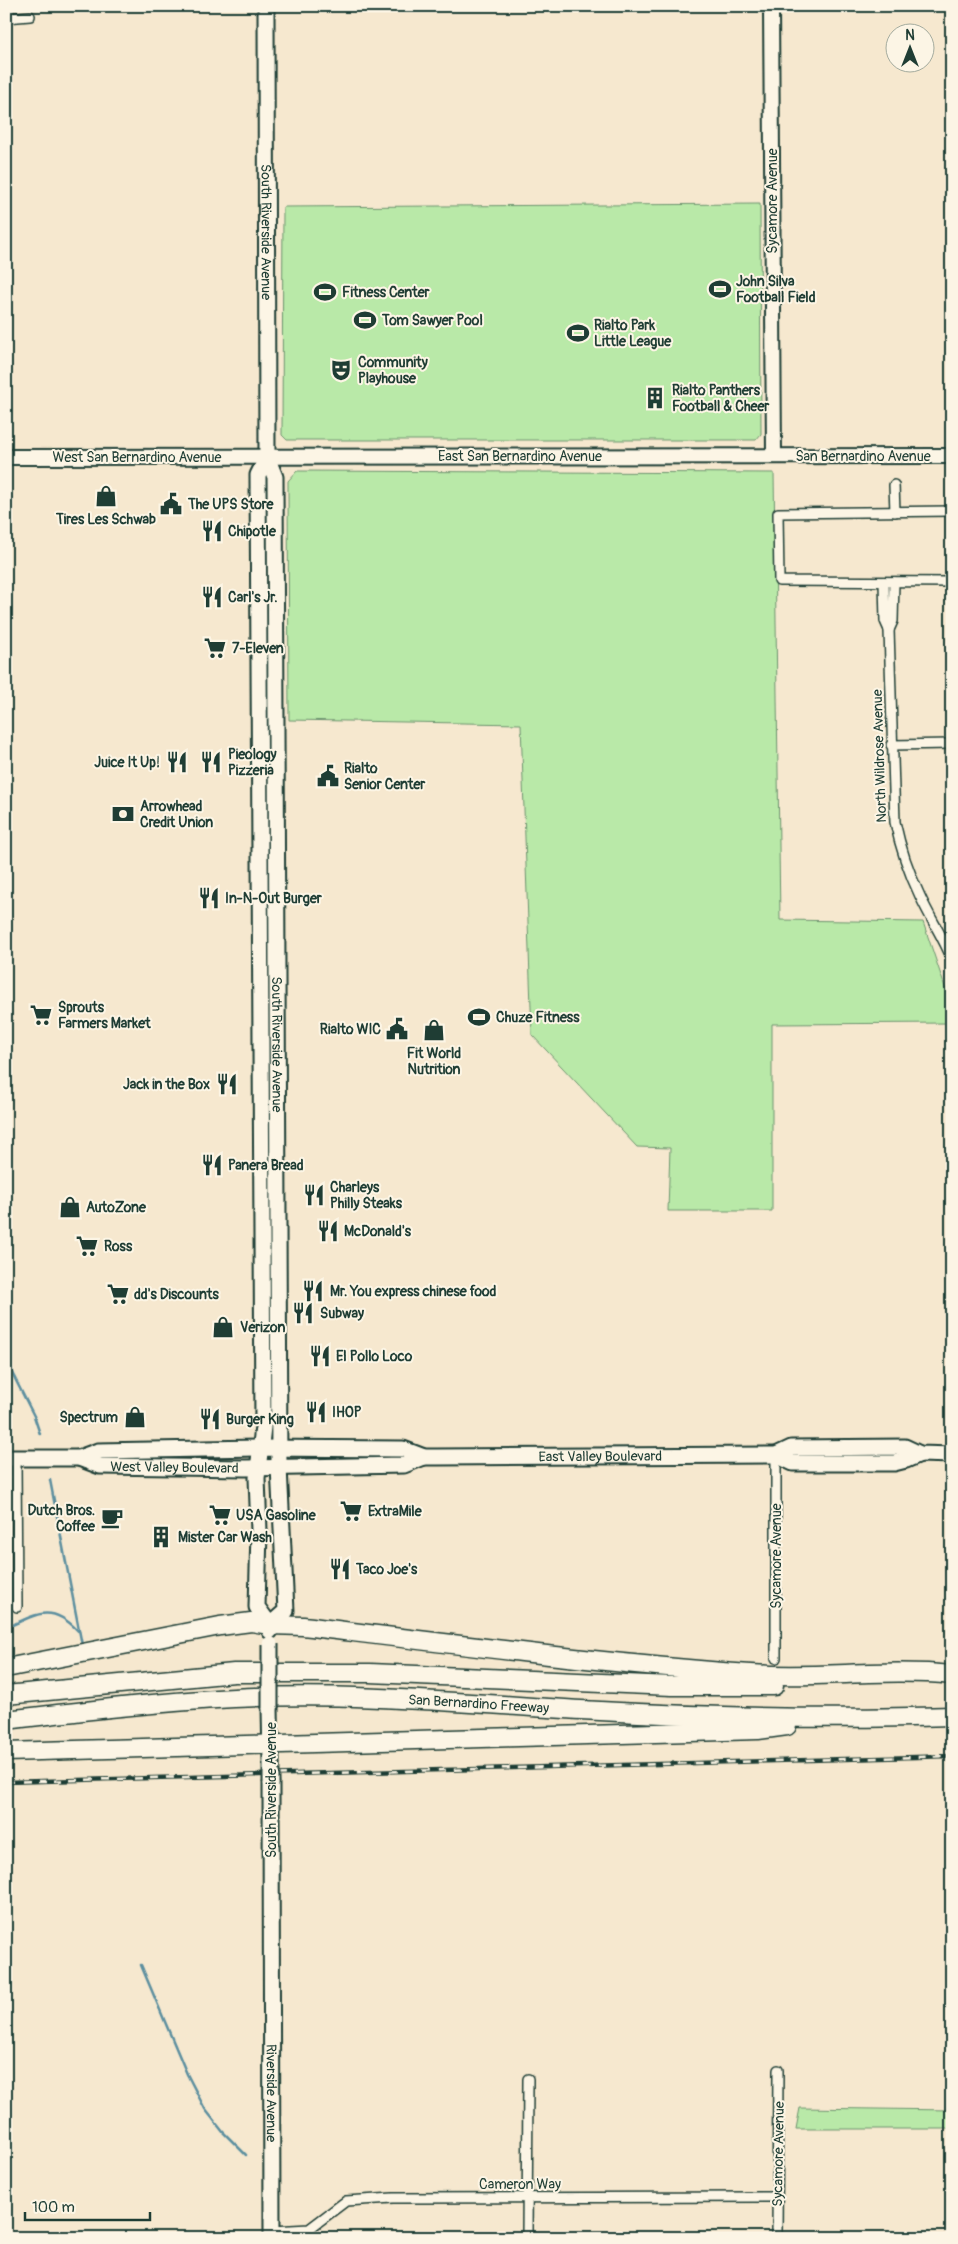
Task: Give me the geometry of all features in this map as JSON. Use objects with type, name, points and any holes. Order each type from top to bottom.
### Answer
[{"type":"highway","points":[[6,1668],[220,1626],[251,1622],[270,1625],[303,1626],[545,1656],[754,1674],[899,1672],[952,1675]]},
{"type":"highway","name":"San Bernardino Freeway","points":[[6,1696],[89,1686],[234,1673],[370,1673],[672,1686],[952,1683]]},
{"type":"highway","name":"San Bernardino Freeway","points":[[6,1720],[93,1709],[235,1698],[369,1698],[642,1714],[842,1719],[952,1716]]},
{"type":"highway","points":[[6,1752],[271,1736],[758,1730],[842,1719]]},
{"type":"main road","name":"South Riverside Avenue","points":[[266,6],[267,457],[275,477],[278,1003],[270,1468],[257,1607],[270,1625],[271,1954]]},
{"type":"main road","name":"Sycamore Avenue","points":[[771,6],[774,456]]},
{"type":"main road","name":"East San Bernardino Avenue","points":[[267,457],[774,456]]},
{"type":"main road","name":"San Bernardino Avenue","points":[[774,456],[952,456]]},
{"type":"main road","name":"West San Bernardino Avenue","points":[[6,457],[267,457]]},
{"type":"main road","name":"South Riverside Avenue","points":[[267,457],[258,475],[259,948],[270,1468],[286,1611],[270,1625]]},
{"type":"main road","points":[[259,948],[265,950],[268,956],[270,993],[278,1003]]},
{"type":"main road","name":"East Valley Boulevard","points":[[270,1448],[403,1448],[424,1457],[776,1454]]},
{"type":"main road","name":"West Valley Boulevard","points":[[11,1458],[79,1458],[98,1451],[270,1448]]},
{"type":"main road","points":[[776,1454],[793,1463],[885,1463],[906,1460],[920,1454],[952,1455]]},
{"type":"main road","name":"East Valley Boulevard","points":[[270,1468],[404,1466],[424,1457]]},
{"type":"main road","name":"West Valley Boulevard","points":[[79,1458],[100,1466],[270,1468]]},
{"type":"main road","name":"Riverside Avenue","points":[[271,1954],[272,2234]]},
{"type":"street","points":[[6,18],[30,16]]},
{"type":"street","points":[[894,485],[894,512]]},
{"type":"street","points":[[952,511],[778,513],[779,581],[952,582]]},
{"type":"street","name":"North Wildrose Avenue","points":[[884,582],[884,621],[889,630]]},
{"type":"street","name":"North Wildrose Avenue","points":[[894,582],[893,621],[889,630],[891,745],[895,822],[898,836],[920,895],[952,959]]},
{"type":"street","points":[[891,745],[952,744]]},
{"type":"street","name":"Sycamore Avenue","points":[[776,1454],[776,1658]]},
{"type":"street","points":[[11,1458],[17,1607]]},
{"type":"street","name":"Sycamore Avenue","points":[[777,2238],[778,2070]]},
{"type":"street","points":[[527,2238],[528,2078]]},
{"type":"street","name":"Cameron Way","points":[[272,2234],[309,2229],[346,2201],[393,2198],[777,2197]]},
{"type":"green space","points":[[760,204],[761,434],[756,440],[287,440],[282,435],[283,207]]},
{"type":"green space","points":[[297,471],[774,473],[780,920],[923,922],[952,1008],[952,1023],[772,1024],[772,1211],[668,1211],[670,1148],[637,1147],[532,1035],[521,724],[289,720],[288,481]]},
{"type":"green space","points":[[800,2108],[952,2110],[952,2129],[796,2129]]},
{"type":"waterway","points":[[6,1361],[34,1416],[40,1434]]},
{"type":"waterway","points":[[50,1480],[82,1645]]},
{"type":"waterway","points":[[6,1628],[35,1615],[52,1614],[69,1622],[78,1631]]},
{"type":"waterway","points":[[141,1965],[187,2074],[205,2109],[223,2132],[246,2155]]},
{"type":"railway","points":[[6,1782],[952,1756]]},
{"type":"place","name":"John Silva Football Field","points":[[720,289]]},
{"type":"place","name":"Fitness Center","points":[[325,292]]},
{"type":"place","name":"Tom Sawyer Pool","points":[[365,320]]},
{"type":"place","name":"Rialto Park Little League","points":[[578,333]]},
{"type":"place","name":"Community Playhouse","points":[[341,370]]},
{"type":"place","name":"Rialto Panthers Football & Cheer","points":[[655,398]]},
{"type":"place","name":"Tires Les Schwab","points":[[106,496]]},
{"type":"place","name":"The UPS Store","points":[[171,504]]},
{"type":"place","name":"Chipotle","points":[[212,531]]},
{"type":"place","name":"Carl's Jr.","points":[[212,597]]},
{"type":"place","name":"7-Eleven","points":[[215,648]]},
{"type":"place","name":"Juice It Up!","points":[[177,762]]},
{"type":"place","name":"Pieology Pizzeria","points":[[211,762]]},
{"type":"place","name":"Rialto Senior Center","points":[[328,776]]},
{"type":"place","name":"Arrowhead Credit Union","points":[[123,814]]},
{"type":"place","name":"In-N-Out Burger","points":[[209,898]]},
{"type":"place","name":"Sprouts Farmers Market","points":[[41,1015]]},
{"type":"place","name":"Chuze Fitness","points":[[479,1017]]},
{"type":"place","name":"Rialto WIC","points":[[397,1029]]},
{"type":"place","name":"Fit World Nutrition","points":[[434,1030]]},
{"type":"place","name":"Jack in the Box","points":[[227,1084]]},
{"type":"place","name":"Panera Bread","points":[[212,1165]]},
{"type":"place","name":"Charleys Philly Steaks","points":[[314,1195]]},
{"type":"place","name":"AutoZone","points":[[70,1207]]},
{"type":"place","name":"McDonald's","points":[[328,1231]]},
{"type":"place","name":"Ross","points":[[87,1246]]},
{"type":"place","name":"Mr. You express chinese food","points":[[313,1291]]},
{"type":"place","name":"dd's Discounts","points":[[118,1294]]},
{"type":"place","name":"Subway","points":[[303,1313]]},
{"type":"place","name":"Verizon","points":[[223,1327]]},
{"type":"place","name":"El Pollo Loco","points":[[320,1356]]},
{"type":"place","name":"IHOP","points":[[316,1412]]},
{"type":"place","name":"Spectrum","points":[[135,1417]]},
{"type":"place","name":"Burger King","points":[[210,1419]]},
{"type":"place","name":"ExtraMile","points":[[351,1511]]},
{"type":"place","name":"USA Gasoline","points":[[220,1515]]},
{"type":"place","name":"Dutch Bros. Coffee","points":[[112,1518]]},
{"type":"place","name":"Mister Car Wash","points":[[161,1537]]},
{"type":"place","name":"Taco Joe's","points":[[340,1569]]}]
